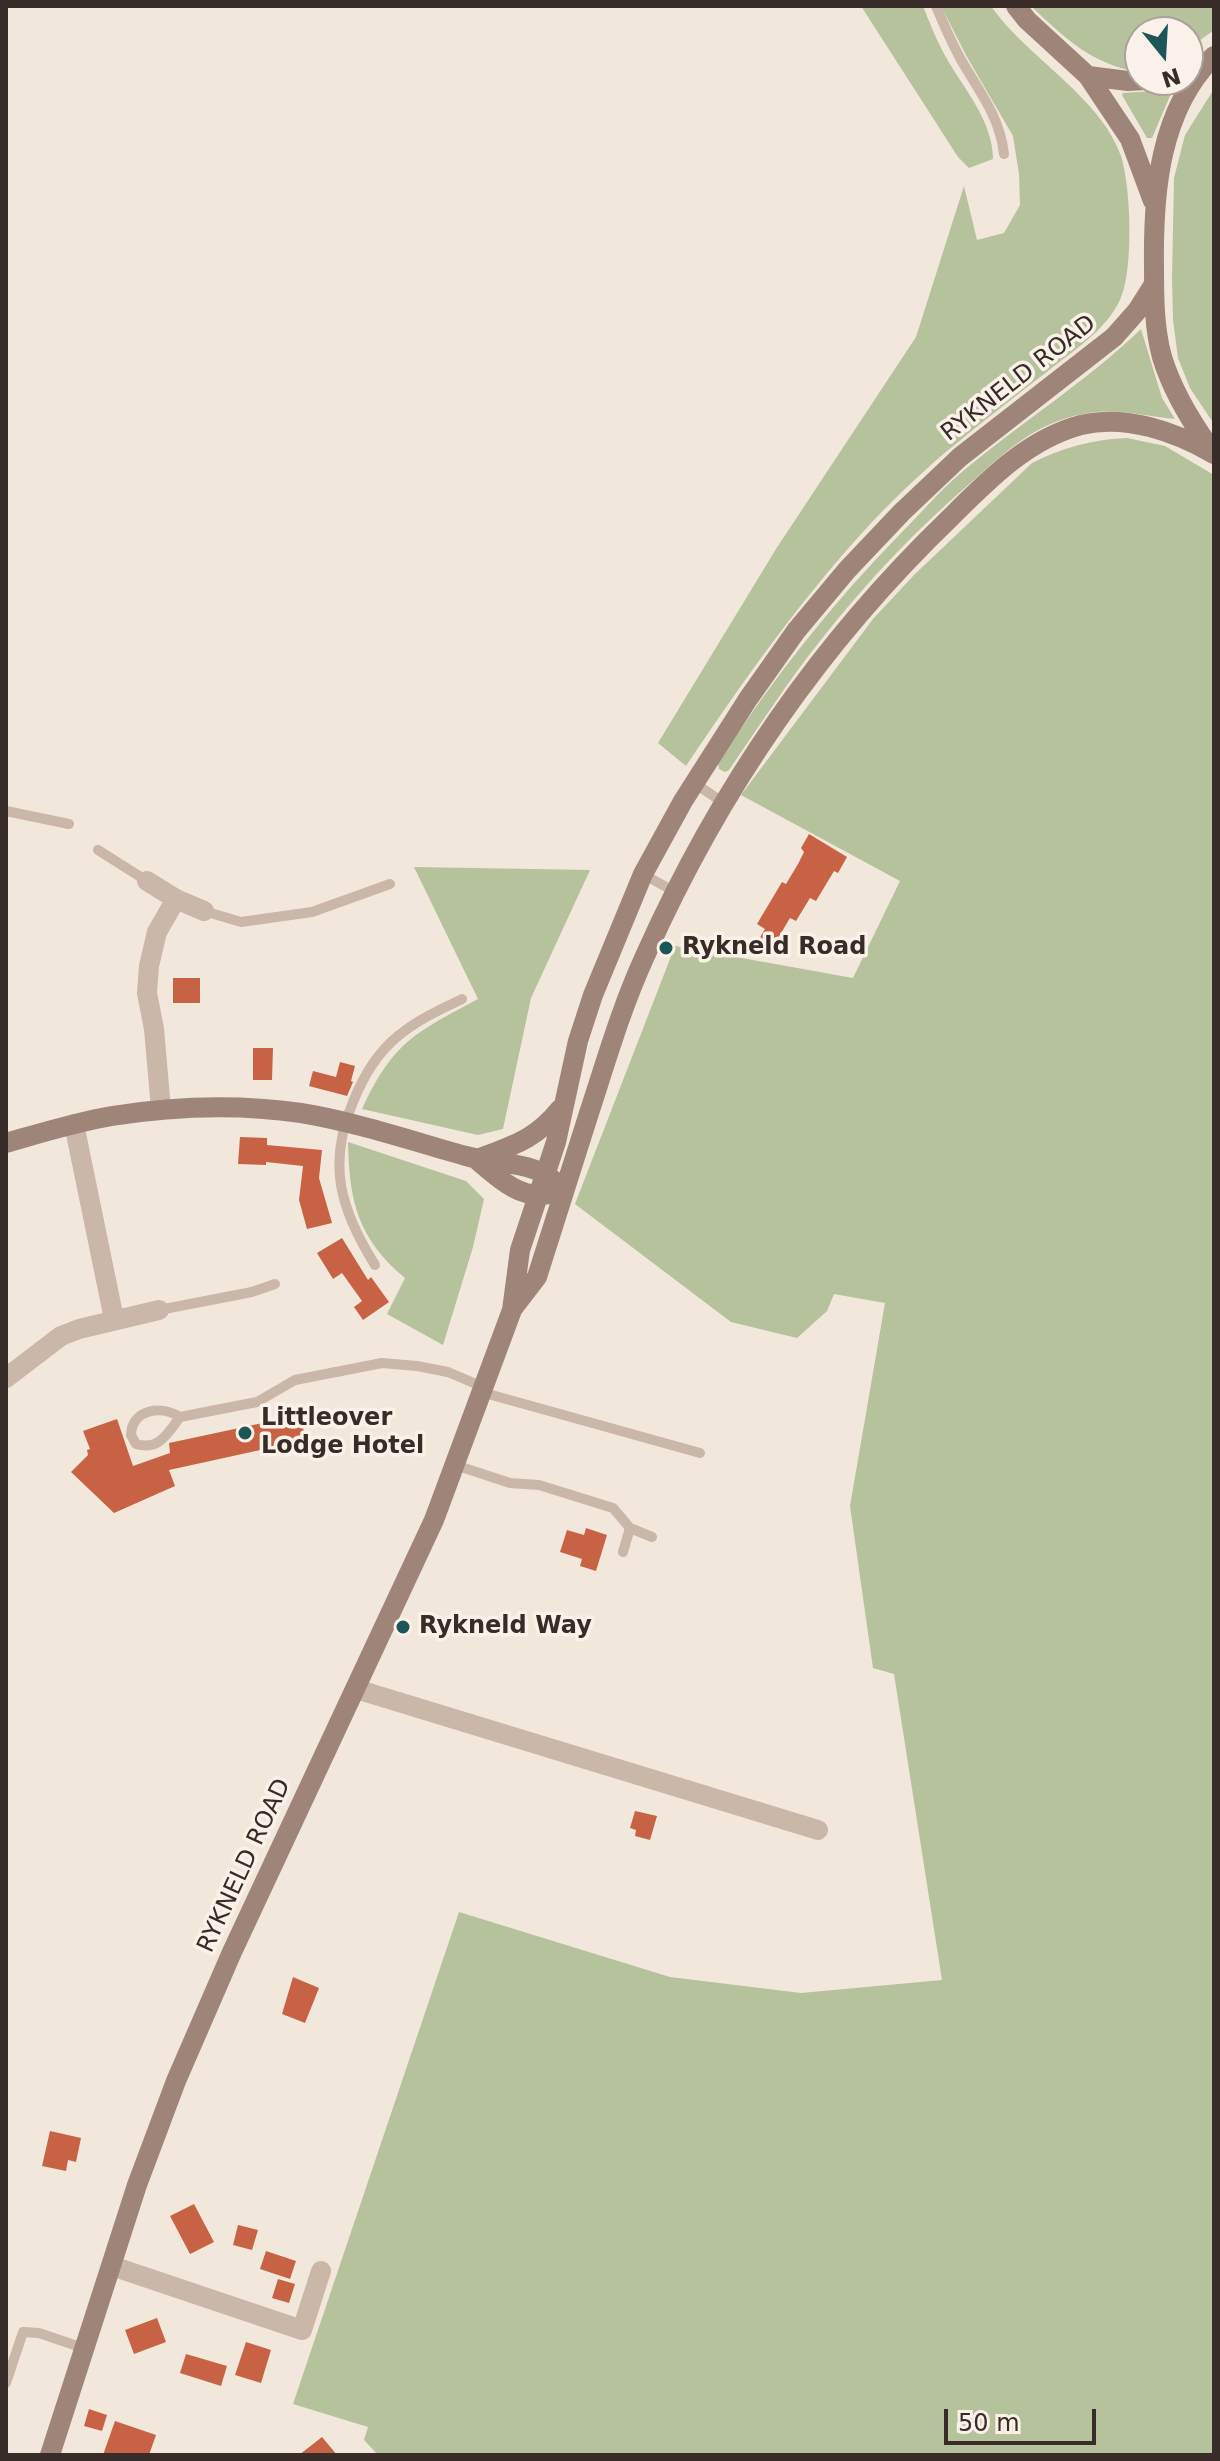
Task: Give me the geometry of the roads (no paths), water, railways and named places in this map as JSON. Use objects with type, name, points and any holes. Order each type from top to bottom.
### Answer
[{"type":"street","points":[[1016,6],[1088,76],[1130,139],[1154,204]]},
{"type":"street","points":[[1088,76],[1124,80]]},
{"type":"street","points":[[1185,96],[1174,119],[1161,163],[1154,204],[1157,330],[1168,373],[1187,413],[1214,454]]},
{"type":"street","name":"RYKNELD ROAD","points":[[50,2455],[137,2185],[176,2081],[232,1952],[434,1520],[455,1465],[512,1310],[520,1250],[556,1142],[562,1106],[593,995],[643,874],[694,783],[780,654],[847,570],[960,457],[1114,337],[1137,311],[1154,284]]},
{"type":"street","name":"RYKNELD ROAD","points":[[512,1310],[537,1277],[620,1016],[675,892],[724,803],[792,699],[872,598],[969,498],[1030,447],[1080,425],[1114,423],[1171,433],[1214,454]]},
{"type":"street","points":[[147,881],[176,899],[204,911]]},
{"type":"street","points":[[161,1109],[154,1029],[147,993],[157,932],[176,899]]},
{"type":"street","points":[[477,1160],[531,1138],[546,1127],[562,1106]]},
{"type":"street","points":[[6,1143],[74,1124],[161,1109],[264,1109],[344,1123],[477,1160],[545,1173],[565,1191]]},
{"type":"street","points":[[74,1124],[114,1319]]},
{"type":"street","points":[[477,1160],[508,1187],[538,1196],[565,1191]]},
{"type":"street","points":[[6,1378],[61,1336],[114,1319],[159,1310]]},
{"type":"street","points":[[356,1689],[818,1830]]},
{"type":"street","points":[[112,2266],[302,2330],[321,2271]]},
{"type":"lane","points":[[936,6],[960,58],[1002,133],[1004,154]]},
{"type":"lane","points":[[694,783],[724,803]]},
{"type":"lane","points":[[6,811],[69,824]]},
{"type":"lane","points":[[98,850],[147,881]]},
{"type":"lane","points":[[643,874],[675,892]]},
{"type":"lane","points":[[204,911],[241,922],[312,912],[390,884]]},
{"type":"lane","points":[[375,1265],[348,1217],[340,1186],[338,1156],[344,1123],[371,1064],[396,1037],[425,1017],[462,999]]},
{"type":"lane","points":[[159,1310],[252,1292],[275,1284]]},
{"type":"lane","points":[[180,1417],[156,1445],[145,1447],[136,1444],[131,1435],[133,1421],[142,1414],[170,1411],[180,1417],[257,1402],[295,1380],[382,1363],[448,1372],[482,1390],[700,1453]]},
{"type":"lane","points":[[455,1465],[510,1483],[539,1485],[613,1508],[630,1528],[652,1537]]},
{"type":"lane","points":[[623,1552],[630,1528]]},
{"type":"lane","points":[[6,2383],[23,2332],[39,2333],[86,2349]]},
{"type":"place","name":"Rykneld Road","points":[[666,948]]},
{"type":"place","name":"Littleover Lodge Hotel","points":[[245,1433]]},
{"type":"place","name":"Rykneld Way","points":[[403,1627]]}]
